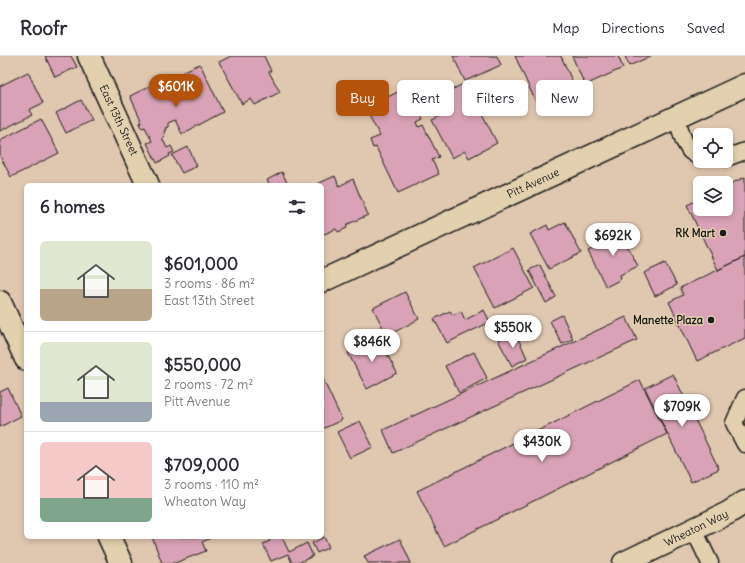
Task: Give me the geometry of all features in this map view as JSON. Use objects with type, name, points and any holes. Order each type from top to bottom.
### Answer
[{"type":"street","name":"East 13th Street","points":[[89,56],[147,183]]},
{"type":"street","name":"Pitt Avenue","points":[[324,280],[745,85]]},
{"type":"street","points":[[0,302],[24,355]]},
{"type":"street","name":"Wheaton Way","points":[[624,563],[728,513],[745,502]]},
{"type":"street","points":[[110,539],[121,563]]},
{"type":"lane","points":[[676,117],[684,141],[693,153]]},
{"type":"lane","points":[[733,155],[745,151]]},
{"type":"lane","points":[[745,398],[734,423],[745,444]]},
{"type":"lane","points":[[694,530],[710,563]]},
{"type":"building","points":[[45,56],[71,56],[77,67],[55,77]]},
{"type":"building","points":[[231,56],[264,56],[271,71],[269,72],[280,92],[255,105],[251,99],[242,104],[219,62]]},
{"type":"building","points":[[453,56],[497,56],[501,65],[465,80]]},
{"type":"building","points":[[515,56],[561,56],[572,80],[536,80],[536,102],[528,85],[528,80],[526,80]]},
{"type":"building","points":[[572,56],[618,56],[623,68],[593,81],[593,80],[583,80]]},
{"type":"building","points":[[625,56],[651,56],[629,66]]},
{"type":"building","points":[[200,64],[223,112],[182,134],[175,120],[168,123],[168,127],[165,128],[165,134],[163,135],[165,137],[162,138],[167,148],[171,146],[174,152],[157,163],[147,143],[152,141],[145,127],[142,128],[140,123],[142,122],[130,96],[156,83],[158,89],[186,75],[184,71]]},
{"type":"building","points":[[28,72],[43,103],[29,110],[32,115],[0,131],[0,86]]},
{"type":"building","points":[[462,85],[462,116],[483,116],[497,143],[469,158],[465,151],[452,158],[432,120],[440,116],[454,116],[454,89]]},
{"type":"building","points":[[397,92],[397,116],[422,116],[423,119],[417,122],[419,127],[423,125],[439,157],[432,160],[439,174],[398,193],[376,147],[373,148],[370,140],[380,136],[369,116],[389,116],[389,96]]},
{"type":"building","points":[[81,100],[92,120],[66,133],[56,113]]},
{"type":"building","points":[[41,119],[59,153],[11,177],[0,156],[0,140]]},
{"type":"building","points":[[188,147],[197,166],[182,173],[172,155]]},
{"type":"building","points":[[282,172],[287,183],[269,183],[267,180]]},
{"type":"building","points":[[335,176],[339,186],[353,179],[368,215],[346,225],[347,228],[338,232],[336,229],[324,234],[324,183],[319,183]]},
{"type":"building","name":"RK Mart","points":[[745,177],[745,257],[718,270],[687,205],[693,202],[693,216],[733,216],[733,183]]},
{"type":"building","points":[[565,222],[581,253],[549,269],[530,234],[547,225],[549,230]]},
{"type":"building","points":[[616,225],[638,266],[620,275],[621,279],[606,287],[588,251],[604,243],[600,234]]},
{"type":"building","points":[[513,248],[534,288],[495,308],[474,268]]},
{"type":"building","name":"Manette Plaza","points":[[745,257],[745,338],[697,361],[669,302],[683,295],[680,288]]},
{"type":"building","points":[[665,263],[677,285],[655,296],[644,273]]},
{"type":"building","points":[[540,265],[556,297],[546,303],[529,270]]},
{"type":"building","points":[[405,292],[419,319],[387,336],[373,308]]},
{"type":"building","points":[[484,310],[490,322],[447,343],[434,319],[450,311],[453,315],[461,311],[465,320]]},
{"type":"building","points":[[562,315],[573,339],[562,344],[550,321]]},
{"type":"building","points":[[626,317],[637,340],[393,453],[383,430]]},
{"type":"building","points":[[515,332],[527,358],[512,366],[498,340]]},
{"type":"building","points":[[378,337],[397,373],[367,389],[348,353]]},
{"type":"building","points":[[474,352],[487,378],[459,393],[445,366]]},
{"type":"building","points":[[673,374],[719,469],[691,482],[645,388]]},
{"type":"building","points":[[640,380],[667,434],[444,546],[417,491]]},
{"type":"building","points":[[324,381],[342,420],[324,428]]},
{"type":"building","points":[[8,388],[21,416],[0,427],[0,392]]},
{"type":"building","points":[[360,421],[373,447],[350,458],[337,432]]},
{"type":"building","points":[[324,537],[329,547],[317,553],[312,543],[320,539],[324,539]]},
{"type":"building","points":[[153,539],[209,539],[202,542],[206,551],[175,563],[162,563]]},
{"type":"building","points":[[269,539],[283,539],[289,552],[307,543],[313,556],[298,563],[292,563],[288,554],[271,561],[263,544],[270,541]]},
{"type":"building","points":[[400,539],[411,563],[368,563],[364,556]]},
{"type":"place","name":"RK Mart","points":[[723,233]]},
{"type":"place","name":"Manette Plaza","points":[[711,320]]}]
